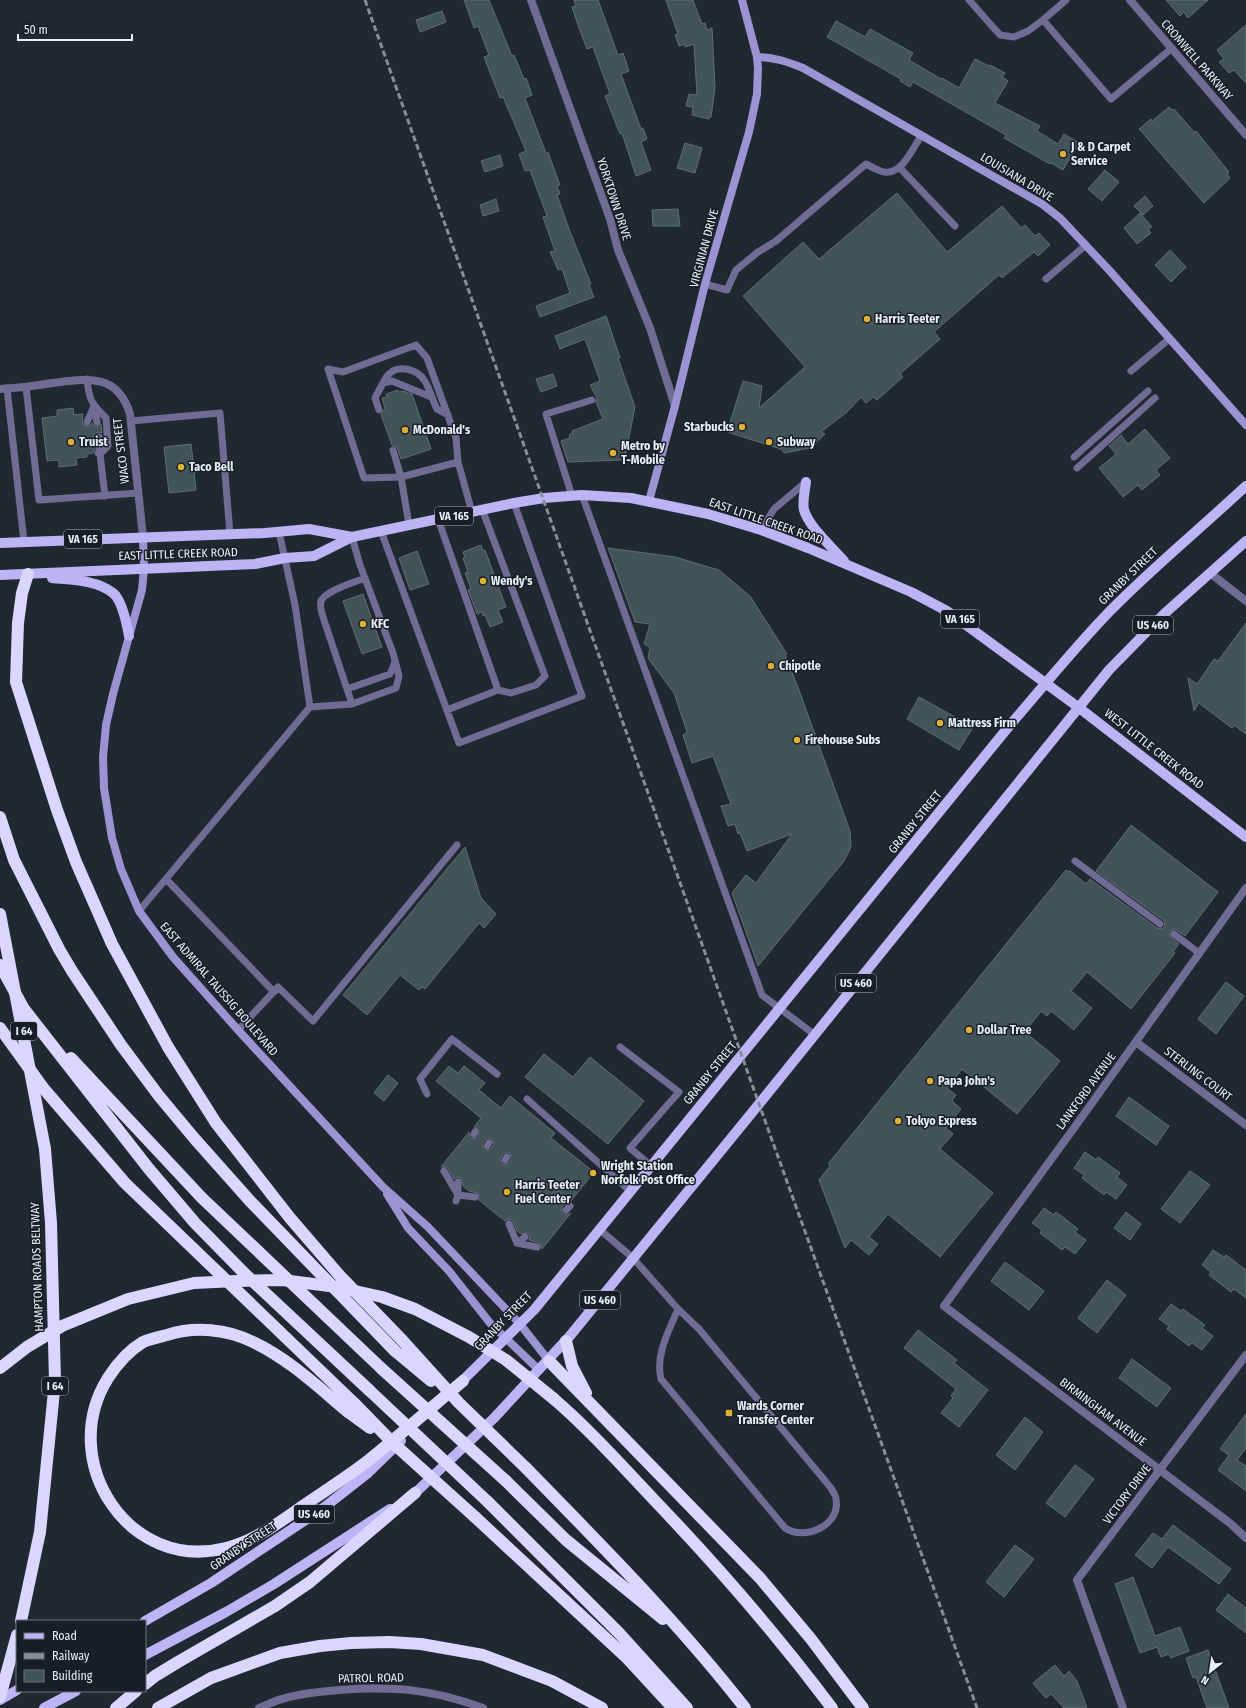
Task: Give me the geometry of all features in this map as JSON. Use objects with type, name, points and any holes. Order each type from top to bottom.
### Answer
[{"type":"highway","points":[[28,574],[22,593],[18,623],[16,682],[57,810],[76,862],[112,944],[168,1047],[216,1123],[290,1218],[325,1259],[459,1403],[526,1468],[648,1594],[745,1708]]},
{"type":"highway","points":[[0,817],[14,860],[56,943],[72,971],[121,1045],[189,1132],[250,1201],[395,1351],[459,1403]]},
{"type":"highway","name":"HAMPTON ROADS BELTWAY","points":[[0,914],[45,1149],[51,1223],[55,1381],[40,1532],[20,1620]]},
{"type":"highway","points":[[0,965],[24,1009],[149,1169],[195,1223],[244,1273],[488,1502],[619,1633],[687,1708]]},
{"type":"highway","points":[[24,1009],[202,1198],[382,1370],[506,1481],[566,1540],[690,1642]]},
{"type":"highway","points":[[0,1028],[44,1089],[125,1183],[351,1408]]},
{"type":"highway","points":[[0,1368],[27,1347],[62,1326],[128,1299],[194,1283],[282,1280],[337,1287],[382,1297],[415,1309],[470,1338],[506,1360],[554,1398],[604,1446],[716,1565],[797,1661],[832,1708]]},
{"type":"highway","points":[[463,1381],[368,1461],[334,1485],[257,1537],[223,1549],[212,1551],[184,1551],[160,1545],[132,1527],[110,1504],[98,1481],[92,1462],[91,1429],[97,1402],[104,1386],[117,1364],[129,1352],[144,1342],[173,1333],[205,1330],[226,1333],[253,1342],[304,1374],[351,1408],[394,1444],[626,1657],[673,1708]]},
{"type":"highway","points":[[566,1341],[572,1366],[593,1406]]},
{"type":"highway","points":[[549,1360],[760,1578],[811,1639],[864,1708]]},
{"type":"highway","points":[[146,1683],[178,1662],[275,1606],[310,1582],[415,1493]]},
{"type":"highway","points":[[0,1698],[16,1639]]},
{"type":"highway","points":[[158,1708],[211,1678],[280,1653],[320,1646],[351,1643],[389,1642],[421,1644],[483,1655],[552,1681],[602,1708]]},
{"type":"highway","points":[[116,1708],[135,1692]]},
{"type":"main road","name":"VIRGINIAN DRIVE","points":[[649,501],[675,406],[705,284],[749,132],[757,94],[757,57],[742,0]]},
{"type":"main road","name":"LOUISIANA DRIVE","points":[[757,57],[775,58],[803,68],[1042,204],[1060,218],[1086,245],[1246,425]]},
{"type":"main road","points":[[806,482],[803,505],[809,520],[847,564]]},
{"type":"main road","name":"GRANBY STREET","points":[[146,1620],[211,1583],[322,1509],[368,1473],[506,1339],[600,1229],[1046,683],[1110,611],[1156,566],[1246,486]]},
{"type":"main road","name":"EAST LITTLE CREEK ROAD","points":[[0,575],[144,568],[170,569],[255,564],[285,558],[314,556],[352,537],[514,503],[577,496],[631,498],[708,514],[761,530],[847,564],[911,592],[947,611],[1046,683]]},
{"type":"main road","name":"EAST LITTLE CREEK ROAD","points":[[0,543],[278,532],[309,529],[352,537]]},
{"type":"main road","name":"EAST ADMIRAL TAUSSIG BOULEVARD","points":[[143,537],[144,568],[142,590],[113,694],[106,725],[103,757],[104,788],[112,838],[121,869],[139,911],[173,957],[238,1030],[383,1187],[428,1227],[520,1324],[549,1360]]},
{"type":"main road","name":"US 460","points":[[146,1654],[226,1612],[260,1592],[415,1493],[495,1416],[549,1360],[613,1285],[633,1258],[815,1035],[1078,707],[1128,650],[1164,614],[1246,541]]},
{"type":"main road","points":[[28,574],[91,583],[113,593],[125,616],[130,636]]},
{"type":"main road","name":"WEST LITTLE CREEK ROAD","points":[[1046,683],[1246,837]]},
{"type":"main road","name":"EAST ADMIRAL TAUSSIG BOULEVARD","points":[[383,1187],[408,1228],[448,1271],[490,1323],[539,1370]]},
{"type":"main road","points":[[0,1698],[16,1690]]},
{"type":"main road","points":[[44,1708],[74,1692]]},
{"type":"street","name":"YORKTOWN DRIVE","points":[[531,0],[607,212],[618,250],[650,328],[675,406]]},
{"type":"street","name":"CROMWELL PARKWAY","points":[[1130,0],[1246,135]]},
{"type":"street","name":"WACO STREET","points":[[3,389],[87,379],[106,383],[116,389],[127,404],[143,537]]},
{"type":"street","points":[[1210,573],[1246,601]]},
{"type":"street","name":"LANKFORD AVENUE","points":[[944,1306],[1246,888]]},
{"type":"street","name":"STERLING COURT","points":[[1136,1042],[1246,1125]]},
{"type":"street","name":"BIRMINGHAM AVENUE","points":[[944,1306],[1231,1524],[1246,1538]]},
{"type":"street","name":"VICTORY DRIVE","points":[[1123,1708],[1078,1580],[1246,1355]]},
{"type":"street","name":"PATROL ROAD","points":[[259,1708],[282,1699],[319,1692],[394,1688],[448,1696],[483,1708]]},
{"type":"lane","points":[[969,0],[1000,35],[1014,37],[1028,31],[1066,0]]},
{"type":"lane","points":[[1043,20],[1111,99],[1172,48]]},
{"type":"lane","points":[[705,284],[726,290],[736,270],[758,252],[776,241],[866,164],[884,172],[893,171],[900,168],[921,136]]},
{"type":"lane","points":[[900,168],[954,226]]},
{"type":"lane","points":[[1046,279],[1086,245]]},
{"type":"lane","points":[[1131,372],[1169,339]]},
{"type":"lane","points":[[458,462],[401,477],[364,478],[328,369],[343,372],[416,345],[427,358],[456,438],[458,462],[472,512]]},
{"type":"lane","points":[[379,410],[375,398],[389,374],[398,369],[410,370],[419,374],[425,380],[436,409],[448,415]]},
{"type":"lane","points":[[87,379],[88,396],[94,406],[106,418],[108,446],[99,454]]},
{"type":"lane","points":[[383,383],[392,381],[431,397]]},
{"type":"lane","points":[[26,387],[39,500],[138,494]]},
{"type":"lane","points":[[3,389],[24,542]]},
{"type":"lane","points":[[1074,457],[1148,391]]},
{"type":"lane","points":[[1077,468],[1154,398]]},
{"type":"lane","points":[[592,400],[546,414],[762,995],[815,1035]]},
{"type":"lane","points":[[94,406],[97,422]]},
{"type":"lane","points":[[87,422],[94,406]]},
{"type":"lane","points":[[130,421],[220,413],[230,534]]},
{"type":"lane","points":[[99,437],[99,454],[105,496]]},
{"type":"lane","points":[[393,450],[401,477],[409,525]]},
{"type":"lane","points":[[761,530],[774,509],[806,482]]},
{"type":"lane","points":[[381,531],[459,743],[582,696],[514,503]]},
{"type":"lane","points":[[447,710],[498,690],[511,693],[536,685],[545,676],[482,509]]},
{"type":"lane","points":[[438,519],[498,690]]},
{"type":"lane","points":[[278,532],[295,605],[310,707]]},
{"type":"lane","points":[[139,911],[310,707],[352,704],[396,688],[399,676],[395,662],[352,537]]},
{"type":"lane","points":[[352,704],[320,609],[321,601],[326,595],[365,578]]},
{"type":"lane","points":[[347,689],[390,674],[395,662]]},
{"type":"lane","points":[[238,1030],[278,987],[313,1021],[457,845]]},
{"type":"lane","points":[[1075,861],[1160,924]]},
{"type":"lane","points":[[166,879],[274,992]]},
{"type":"lane","points":[[1174,934],[1199,953]]},
{"type":"lane","points":[[427,1094],[420,1079],[452,1039],[497,1074]]},
{"type":"lane","points":[[620,1047],[679,1092],[630,1148],[651,1166]]},
{"type":"lane","points":[[527,1099],[630,1191]]},
{"type":"lane","points":[[444,1171],[457,1198]]},
{"type":"lane","points":[[457,1198],[458,1182]]},
{"type":"lane","points":[[457,1198],[475,1197]]},
{"type":"lane","points":[[509,1224],[517,1243]]},
{"type":"lane","points":[[600,1229],[633,1258],[678,1309],[699,1329],[831,1488],[836,1499],[836,1510],[829,1522],[819,1530],[800,1533],[790,1531],[785,1528],[661,1379],[658,1370],[659,1359],[678,1309]]},
{"type":"lane","points":[[517,1243],[525,1237]]},
{"type":"lane","points":[[517,1243],[537,1246]]},
{"type":"building","points":[[464,0],[489,0],[512,56],[514,55],[524,79],[526,78],[532,95],[525,98],[560,185],[557,186],[560,194],[557,195],[591,284],[589,285],[594,297],[540,317],[536,306],[570,293],[562,269],[558,270],[550,252],[555,251],[543,217],[547,216],[530,170],[525,171],[519,154],[526,151],[503,97],[500,98],[484,57],[489,55],[478,26],[474,28]]},
{"type":"building","points":[[574,0],[598,0],[618,55],[623,53],[629,71],[621,74],[641,129],[643,128],[647,139],[641,142],[651,170],[636,176],[622,133],[620,134],[605,96],[610,94],[593,47],[587,49],[579,28],[572,7],[576,6]]},
{"type":"building","points":[[666,0],[693,0],[702,24],[705,23],[707,30],[712,28],[715,88],[711,117],[709,117],[709,119],[692,115],[693,107],[686,106],[689,94],[697,95],[694,44],[685,47],[685,44],[679,46],[675,35],[678,34]]},
{"type":"building","points":[[1166,0],[1208,0],[1188,18],[1184,12],[1180,16]]},
{"type":"building","points":[[442,11],[446,22],[420,32],[416,20]]},
{"type":"building","points":[[836,21],[865,37],[870,29],[913,53],[909,60],[959,88],[975,59],[989,66],[990,65],[1005,73],[1002,77],[1008,81],[995,103],[1040,126],[1037,131],[1058,144],[1064,134],[1079,143],[1063,170],[1051,163],[1050,164],[1004,138],[1006,135],[913,82],[910,87],[900,81],[901,79],[827,37]]},
{"type":"building","points":[[1246,25],[1246,83],[1234,70],[1229,73],[1219,62],[1224,59],[1217,50]]},
{"type":"building","points":[[1169,107],[1172,110],[1174,109],[1195,133],[1196,131],[1229,172],[1227,174],[1230,178],[1204,203],[1139,129],[1151,119],[1152,121]]},
{"type":"building","points":[[685,143],[702,148],[695,173],[677,168]]},
{"type":"building","points":[[500,155],[503,166],[485,172],[481,161]]},
{"type":"building","points":[[1105,170],[1119,182],[1102,201],[1088,189]]},
{"type":"building","points":[[897,193],[947,252],[1002,206],[1021,228],[1025,225],[1035,236],[1039,233],[1050,245],[1038,256],[1034,252],[1002,278],[999,275],[934,332],[940,339],[900,374],[903,377],[877,400],[873,397],[866,403],[861,397],[847,412],[821,432],[825,434],[810,448],[784,453],[781,449],[727,432],[743,381],[762,386],[759,408],[805,367],[743,296],[803,242],[819,259]]},
{"type":"building","points":[[1145,196],[1153,206],[1143,215],[1134,206]]},
{"type":"building","points":[[496,199],[499,211],[483,216],[480,205]]},
{"type":"building","points":[[678,209],[680,226],[653,226],[652,210]]},
{"type":"building","points":[[1140,213],[1152,227],[1148,229],[1151,233],[1137,244],[1124,228]]},
{"type":"building","points":[[1170,250],[1186,267],[1171,282],[1155,265]]},
{"type":"building","points":[[606,316],[620,358],[618,358],[635,407],[625,457],[622,460],[568,462],[561,441],[570,438],[569,435],[573,433],[572,431],[603,419],[596,402],[597,398],[590,385],[600,381],[585,339],[560,349],[555,336]]},
{"type":"building","points":[[553,374],[557,386],[541,392],[536,379]]},
{"type":"building","name":"McDonald's","points":[[398,390],[399,392],[403,391],[412,394],[431,449],[401,459],[397,447],[392,445],[381,415],[385,408],[382,398],[387,397],[386,394]]},
{"type":"building","name":"Truist","points":[[73,408],[74,415],[83,414],[82,423],[85,426],[90,426],[92,423],[96,427],[101,424],[102,433],[98,432],[94,435],[95,449],[93,453],[87,454],[87,457],[76,458],[77,465],[59,467],[59,460],[47,461],[42,418],[57,416],[57,410]]},
{"type":"building","points":[[1145,429],[1170,458],[1156,470],[1160,475],[1142,490],[1138,485],[1123,497],[1099,468],[1116,454],[1109,446],[1121,435],[1128,444]]},
{"type":"building","name":"Taco Bell","points":[[191,444],[193,461],[195,461],[196,472],[194,472],[196,490],[169,493],[164,447]]},
{"type":"building","name":"Wendy's","points":[[481,545],[483,551],[485,550],[506,607],[498,610],[503,622],[490,627],[485,615],[483,616],[482,612],[477,614],[468,590],[471,589],[465,573],[468,572],[463,558],[465,557],[463,552]]},
{"type":"building","points":[[608,548],[675,557],[719,570],[750,596],[787,654],[785,655],[850,831],[851,847],[844,861],[758,966],[732,893],[746,875],[756,883],[792,834],[747,851],[740,833],[738,834],[735,824],[728,826],[721,806],[731,804],[713,756],[692,763],[683,735],[687,732],[674,693],[648,658],[650,647],[644,644],[650,624],[635,622]]},
{"type":"building","points":[[417,551],[429,584],[410,590],[399,558]]},
{"type":"building","name":"KFC","points":[[363,594],[382,647],[362,654],[343,601]]},
{"type":"building","points":[[1246,623],[1246,734],[1234,725],[1232,728],[1199,703],[1194,711],[1188,678],[1197,684],[1214,659],[1218,661]]},
{"type":"building","name":"Mattress Firm","points":[[919,697],[973,727],[959,750],[907,719]]},
{"type":"building","points":[[1131,825],[1218,892],[1185,936],[1175,929],[1170,931],[1170,936],[1179,944],[1173,952],[1175,953],[1131,1009],[1087,972],[1071,991],[1092,1008],[1074,1030],[1051,1011],[1047,1016],[1041,1011],[1025,1032],[1060,1061],[1017,1114],[962,1069],[947,1088],[956,1095],[952,1101],[961,1109],[946,1128],[953,1134],[940,1149],[993,1193],[940,1257],[888,1214],[869,1237],[878,1244],[869,1255],[851,1240],[845,1248],[819,1180],[830,1166],[828,1164],[1066,870],[1069,872],[1070,871],[1086,884],[1090,879],[1157,928],[1162,929],[1164,927],[1165,922],[1163,920],[1096,871]]},
{"type":"building","points":[[465,847],[481,898],[496,914],[484,928],[479,923],[425,989],[422,987],[419,990],[400,975],[367,1015],[343,995]]},
{"type":"building","points":[[1226,982],[1244,996],[1216,1034],[1198,1019]]},
{"type":"building","points":[[544,1054],[573,1077],[590,1057],[644,1101],[608,1144],[525,1077]]},
{"type":"building","points":[[449,1066],[458,1073],[464,1066],[485,1083],[479,1090],[501,1108],[510,1096],[555,1133],[551,1138],[594,1172],[571,1201],[567,1202],[562,1207],[561,1211],[563,1214],[567,1215],[571,1213],[542,1249],[540,1243],[529,1240],[530,1236],[527,1233],[521,1234],[517,1231],[512,1220],[509,1219],[505,1221],[479,1200],[478,1193],[469,1191],[463,1186],[461,1178],[458,1177],[454,1179],[447,1167],[441,1167],[469,1132],[472,1139],[478,1137],[479,1130],[474,1127],[481,1118],[436,1081]],"holes":[[[489,1138],[492,1139],[494,1144],[491,1149],[486,1151],[483,1149],[482,1145],[485,1140]],[[507,1152],[510,1153],[512,1158],[509,1163],[504,1165],[501,1163],[500,1159],[503,1154]],[[541,1178],[544,1179],[546,1184],[542,1190],[537,1192],[533,1186],[537,1180]],[[557,1191],[560,1192],[562,1197],[558,1203],[553,1205],[549,1199],[553,1193]]]},
{"type":"building","points":[[388,1075],[398,1083],[384,1101],[374,1093]]},
{"type":"building","points":[[1129,1097],[1169,1126],[1156,1145],[1116,1116]]},
{"type":"building","points":[[1085,1152],[1096,1160],[1098,1157],[1120,1173],[1117,1177],[1127,1185],[1116,1199],[1106,1192],[1104,1195],[1082,1178],[1084,1175],[1074,1168]]},
{"type":"building","points":[[1190,1171],[1210,1185],[1180,1223],[1161,1209]]},
{"type":"building","points":[[1044,1208],[1054,1215],[1056,1212],[1078,1229],[1075,1232],[1086,1240],[1075,1254],[1065,1247],[1062,1250],[1040,1233],[1042,1230],[1032,1223]]},
{"type":"building","points":[[1126,1212],[1141,1224],[1130,1240],[1114,1228]]},
{"type":"building","points":[[1213,1250],[1224,1257],[1226,1255],[1246,1270],[1246,1298],[1234,1289],[1231,1292],[1209,1275],[1211,1272],[1202,1265]]},
{"type":"building","points":[[1005,1262],[1044,1291],[1029,1310],[991,1281]]},
{"type":"building","points":[[1107,1280],[1126,1295],[1097,1333],[1078,1318]]},
{"type":"building","points":[[1171,1304],[1181,1311],[1183,1309],[1205,1325],[1202,1328],[1213,1336],[1202,1350],[1192,1343],[1189,1346],[1167,1329],[1169,1326],[1159,1319]]},
{"type":"building","points":[[918,1330],[957,1360],[954,1363],[988,1390],[959,1427],[941,1413],[953,1398],[951,1396],[956,1389],[904,1348]]},
{"type":"building","points":[[1132,1359],[1171,1388],[1157,1407],[1119,1378]]},
{"type":"building","points":[[1246,1414],[1246,1448],[1237,1460],[1246,1466],[1246,1491],[1218,1470],[1229,1455],[1220,1449]]},
{"type":"building","points":[[1025,1417],[1043,1432],[1015,1470],[996,1455]]},
{"type":"building","points":[[1075,1465],[1094,1479],[1065,1517],[1046,1503]]},
{"type":"building","points":[[1173,1525],[1231,1569],[1219,1584],[1168,1547],[1152,1568],[1135,1555],[1153,1533],[1162,1539]]},
{"type":"building","points":[[1015,1545],[1034,1559],[1004,1597],[986,1582]]},
{"type":"building","points":[[1133,1577],[1155,1636],[1180,1627],[1189,1651],[1171,1658],[1169,1654],[1161,1657],[1157,1647],[1140,1653],[1115,1584]]},
{"type":"building","points":[[1228,1594],[1246,1608],[1246,1633],[1216,1610]]},
{"type":"building","points":[[1208,1650],[1229,1708],[1207,1708],[1196,1677],[1193,1678],[1186,1658]]},
{"type":"building","points":[[1055,1665],[1064,1676],[1069,1671],[1077,1681],[1087,1708],[1064,1708],[1051,1694],[1046,1698],[1033,1683]]},
{"type":"railway","points":[[365,0],[759,1104],[977,1708]]},
{"type":"place","name":"J & D Carpet Service","points":[[1063,154]]},
{"type":"place","name":"Harris Teeter","points":[[867,319]]},
{"type":"place","name":"Starbucks","points":[[742,427]]},
{"type":"place","name":"McDonald's","points":[[405,430]]},
{"type":"place","name":"Truist","points":[[71,442]]},
{"type":"place","name":"Subway","points":[[769,442]]},
{"type":"place","name":"Metro by T-Mobile","points":[[613,453]]},
{"type":"place","name":"Taco Bell","points":[[181,467]]},
{"type":"place","name":"Wendy's","points":[[483,581]]},
{"type":"place","name":"KFC","points":[[363,624]]},
{"type":"place","name":"Chipotle","points":[[771,666]]},
{"type":"place","name":"Mattress Firm","points":[[940,723]]},
{"type":"place","name":"Firehouse Subs","points":[[797,740]]},
{"type":"place","name":"Dollar Tree","points":[[969,1030]]},
{"type":"place","name":"Papa John's","points":[[930,1081]]},
{"type":"place","name":"Tokyo Express","points":[[898,1121]]},
{"type":"place","name":"Wright Station Norfolk Post Office","points":[[593,1173]]},
{"type":"place","name":"Harris Teeter Fuel Center","points":[[507,1192]]},
{"type":"place","name":"Wards Corner Transfer Center","points":[[729,1413]]}]
